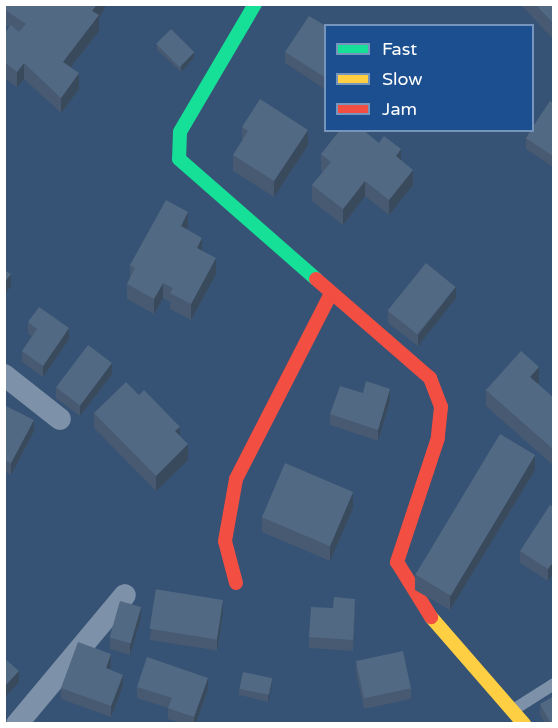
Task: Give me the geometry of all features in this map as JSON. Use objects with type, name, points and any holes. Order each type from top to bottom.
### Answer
[{"type":"street","points":[[255,4],[180,132],[178,159],[430,378],[441,407],[438,438],[397,562],[418,602],[524,723]]},
{"type":"street","points":[[236,583],[225,541],[236,479],[331,293]]},
{"type":"street","points":[[4,375],[60,419]]},
{"type":"street","points":[[17,723],[125,595]]},
{"type":"lane","points":[[512,711],[554,684]]},
{"type":"building","points":[[4,4],[97,4],[92,11],[99,15],[63,62],[79,73],[61,98],[24,63],[17,72],[4,62],[4,34],[11,25],[19,32],[26,24],[4,9]]},
{"type":"building","points":[[535,4],[554,4],[554,24]]},
{"type":"building","points":[[309,16],[324,25],[324,77],[285,52]]},
{"type":"building","points":[[171,29],[194,52],[179,67],[156,44]]},
{"type":"building","points":[[260,99],[308,130],[274,181],[233,155],[248,131],[242,127]]},
{"type":"building","points":[[550,101],[554,103],[553,156],[526,138],[530,132],[534,132],[534,125]]},
{"type":"building","points":[[338,132],[365,132],[379,143],[384,136],[401,149],[396,156],[413,170],[389,200],[365,181],[343,209],[312,185],[331,162],[321,154]]},
{"type":"building","points":[[166,200],[188,212],[181,226],[202,238],[197,248],[216,258],[191,304],[170,293],[173,288],[163,283],[154,299],[127,284],[135,268],[130,265]]},
{"type":"building","points":[[426,263],[456,287],[417,334],[388,310]]},
{"type":"building","points":[[4,270],[11,274],[4,283]]},
{"type":"building","points":[[39,307],[69,328],[43,366],[22,351],[37,329],[28,322]]},
{"type":"building","points":[[88,345],[112,363],[80,405],[56,387]]},
{"type":"building","points":[[521,351],[539,367],[530,377],[554,398],[554,450],[486,390]]},
{"type":"building","points":[[366,381],[390,389],[378,430],[330,414],[340,386],[363,393]]},
{"type":"building","points":[[126,382],[139,395],[144,390],[180,427],[175,431],[188,444],[156,476],[94,413]]},
{"type":"building","points":[[4,405],[34,420],[11,463],[4,460]]},
{"type":"building","points":[[500,434],[535,455],[451,596],[416,575]]},
{"type":"building","points":[[285,463],[353,492],[330,546],[262,517]]},
{"type":"building","points":[[550,505],[554,507],[554,561],[548,569],[520,551]]},
{"type":"building","points":[[156,589],[223,600],[217,640],[150,629]]},
{"type":"building","points":[[334,597],[355,599],[353,640],[309,637],[311,607],[333,608]]},
{"type":"building","points":[[120,601],[141,607],[131,644],[110,638]]},
{"type":"building","points":[[78,642],[111,654],[106,668],[123,675],[111,706],[61,688]]},
{"type":"building","points":[[403,651],[411,688],[364,698],[356,661]]},
{"type":"building","points":[[147,657],[208,678],[194,717],[168,708],[172,698],[137,687]]},
{"type":"building","points":[[4,658],[19,671],[4,687]]},
{"type":"building","points":[[243,672],[272,678],[269,695],[239,689]]},
{"type":"building","points":[[554,696],[554,721],[550,722],[540,704]]},
{"type":"traffic: fast","points":[[255,4],[180,132],[179,159],[316,279]]},
{"type":"traffic: slow","points":[[431,617],[524,724]]},
{"type":"traffic: jam","points":[[316,279],[430,378],[441,407],[438,438],[397,562],[431,617]]},
{"type":"traffic: jam","points":[[236,583],[225,541],[236,479],[331,293]]}]
